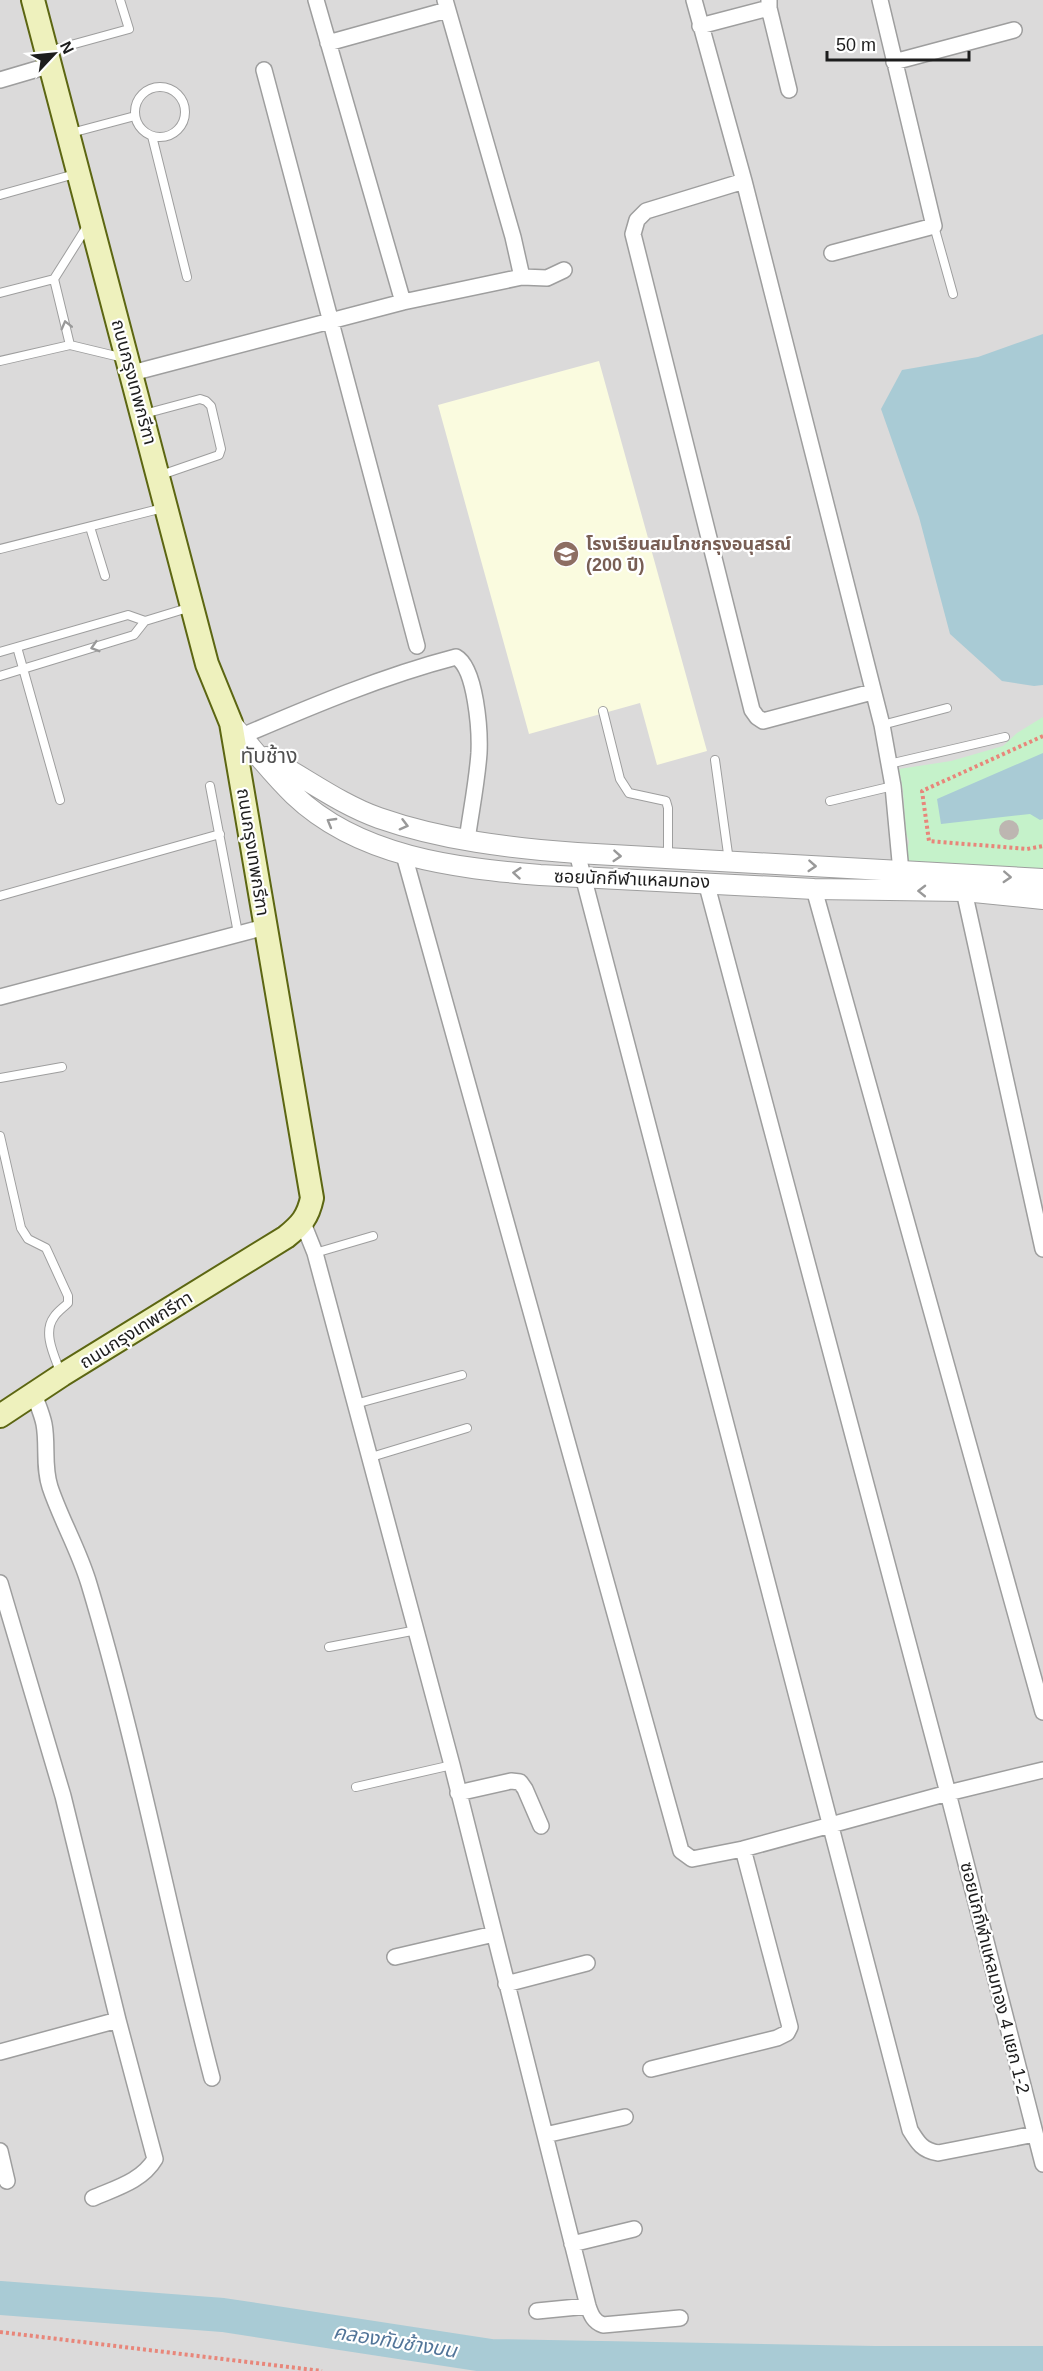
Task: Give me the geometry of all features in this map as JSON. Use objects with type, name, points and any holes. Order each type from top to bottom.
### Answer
[{"type":"main road","name":"ถนนกรุงเทพกรีฑา","points":[[0,1416],[62,1375],[286,1237],[303,1223],[309,1212],[312,1198],[265,927],[237,730],[207,664],[80,172],[33,0]]},
{"type":"street","points":[[316,0],[403,302]]},
{"type":"street","points":[[694,0],[744,181],[882,725],[893,786],[901,872]]},
{"type":"street","points":[[832,253],[934,226],[880,0]]},
{"type":"street","points":[[700,26],[769,4],[789,90]]},
{"type":"street","points":[[328,43],[446,5],[515,245],[522,277]]},
{"type":"street","points":[[894,62],[1014,30]]},
{"type":"street","points":[[0,80],[49,58]]},
{"type":"street","points":[[264,70],[417,646]]},
{"type":"street","points":[[744,181],[646,211],[637,220],[633,234],[746,687],[752,710],[756,717],[763,721],[872,692]]},
{"type":"street","points":[[130,366],[403,302],[522,277],[547,278],[564,270]]},
{"type":"street","points":[[237,730],[292,715],[425,665],[456,657],[465,664],[473,684],[479,752],[467,840]]},
{"type":"street","name":"ซอยนักกีฬาแหลมทอง","points":[[237,730],[295,795],[323,818],[363,840],[404,855],[501,872],[581,878],[706,882],[814,889],[964,891],[1043,899]]},
{"type":"street","name":"ซอยนักกีฬาแหลมทอง","points":[[258,753],[378,817],[467,840],[577,853],[1043,879]]},
{"type":"street","points":[[577,853],[581,878],[910,2130],[926,2151],[938,2153],[1035,2134]]},
{"type":"street","points":[[404,855],[681,1851],[692,1859],[743,1849],[948,1793],[1043,1770]]},
{"type":"street","name":"ซอยนักกีฬาแหลมทอง 4 แยก 1-2","points":[[706,882],[948,1793],[1043,2164]]},
{"type":"street","points":[[814,889],[1043,1712]]},
{"type":"street","points":[[964,891],[1043,1249]]},
{"type":"street","points":[[0,997],[265,927]]},
{"type":"street","points":[[303,1223],[315,1253],[417,1630],[591,2316],[603,2325],[680,2318]]},
{"type":"street","points":[[34,1394],[44,1422],[46,1470],[49,1484],[79,1556],[98,1615],[134,1753],[184,1972],[212,2078]]},
{"type":"street","points":[[0,1583],[63,1796],[155,2159],[149,2169],[135,2180],[93,2198]]},
{"type":"street","points":[[458,1793],[511,1781],[519,1782],[525,1789],[541,1826]]},
{"type":"street","points":[[651,2069],[777,2038],[787,2033],[790,2027],[743,1849]]},
{"type":"street","points":[[395,1957],[494,1934]]},
{"type":"street","points":[[506,1984],[587,1963]]},
{"type":"street","points":[[0,2052],[118,2020]]},
{"type":"street","points":[[545,2136],[625,2117]]},
{"type":"street","points":[[0,2151],[8,2181]]},
{"type":"street","points":[[572,2244],[634,2229]]},
{"type":"street","points":[[537,2311],[588,2306]]},
{"type":"lane","points":[[49,58],[129,29],[120,0]]},
{"type":"lane","points":[[151,88],[167,88],[180,98],[185,114],[178,130],[163,137],[152,136],[140,129],[135,116],[135,106],[139,98],[151,88]]},
{"type":"lane","points":[[69,133],[135,116]]},
{"type":"lane","points":[[152,136],[187,276]]},
{"type":"lane","points":[[0,195],[80,172]]},
{"type":"lane","points":[[0,293],[54,279],[92,219]]},
{"type":"lane","points":[[934,226],[952,294]]},
{"type":"lane","points":[[54,279],[70,345]]},
{"type":"lane","points":[[0,361],[70,345],[130,366]]},
{"type":"lane","points":[[143,414],[200,399],[211,406],[221,449],[219,455],[159,476]]},
{"type":"lane","points":[[0,549],[167,507]]},
{"type":"lane","points":[[90,527],[105,576]]},
{"type":"lane","points":[[0,676],[134,635],[145,621],[193,607]]},
{"type":"lane","points":[[0,652],[128,615],[145,621]]},
{"type":"lane","points":[[17,647],[60,800]]},
{"type":"lane","points":[[882,725],[948,708]]},
{"type":"lane","points":[[603,711],[620,779],[625,789],[629,793],[666,801],[668,859]]},
{"type":"lane","points":[[889,764],[1005,736]]},
{"type":"lane","points":[[715,760],[729,861]]},
{"type":"lane","points":[[210,786],[238,933]]},
{"type":"lane","points":[[830,801],[893,786]]},
{"type":"lane","points":[[0,896],[220,834]]},
{"type":"lane","points":[[0,1078],[62,1067]]},
{"type":"lane","points":[[0,1136],[21,1228],[28,1239],[46,1248],[68,1296],[68,1303],[53,1318],[49,1329],[51,1346],[62,1375]]},
{"type":"lane","points":[[315,1253],[373,1236]]},
{"type":"lane","points":[[355,1404],[462,1375]]},
{"type":"lane","points":[[369,1458],[466,1428]]},
{"type":"lane","points":[[329,1647],[417,1630]]},
{"type":"lane","points":[[356,1787],[452,1765]]},
{"type":"path","points":[[1043,736],[922,791],[929,841],[1027,849],[1043,846]]},
{"type":"path","points":[[0,2332],[322,2371]]},
{"type":"shaded area","points":[[0,0],[1043,0],[1043,2371],[0,2371]]},
{"type":"shaded area","name":"โรงเรียนสมโภชกรุงอนุสรณ์ (200 ปี)","points":[[599,361],[707,751],[657,765],[640,703],[529,734],[438,405]]},
{"type":"green space","points":[[1043,717],[1043,879],[901,872],[909,842],[899,769],[951,761],[1003,746],[1017,733]]},
{"type":"water","points":[[1043,334],[1043,685],[1034,686],[1002,681],[950,634],[919,517],[881,409],[902,370],[978,357]]},
{"type":"water","points":[[1043,753],[1043,819],[1040,820],[1030,814],[941,824],[937,799]]},
{"type":"building","points":[[1009,820],[1016,823],[1019,830],[1016,837],[1009,840],[1002,837],[999,830],[1002,823]]},
{"type":"waterway","name":"คลองทับช้างบน","points":[[0,2298],[223,2315],[491,2356],[875,2363],[1043,2363]]},
{"type":"place","name":"โรงเรียนสมโภชกรุงอนุสรณ์ (200 ปี)","points":[[566,554]]},
{"type":"district","name":"ทับช้าง","points":[[269,756]]}]
